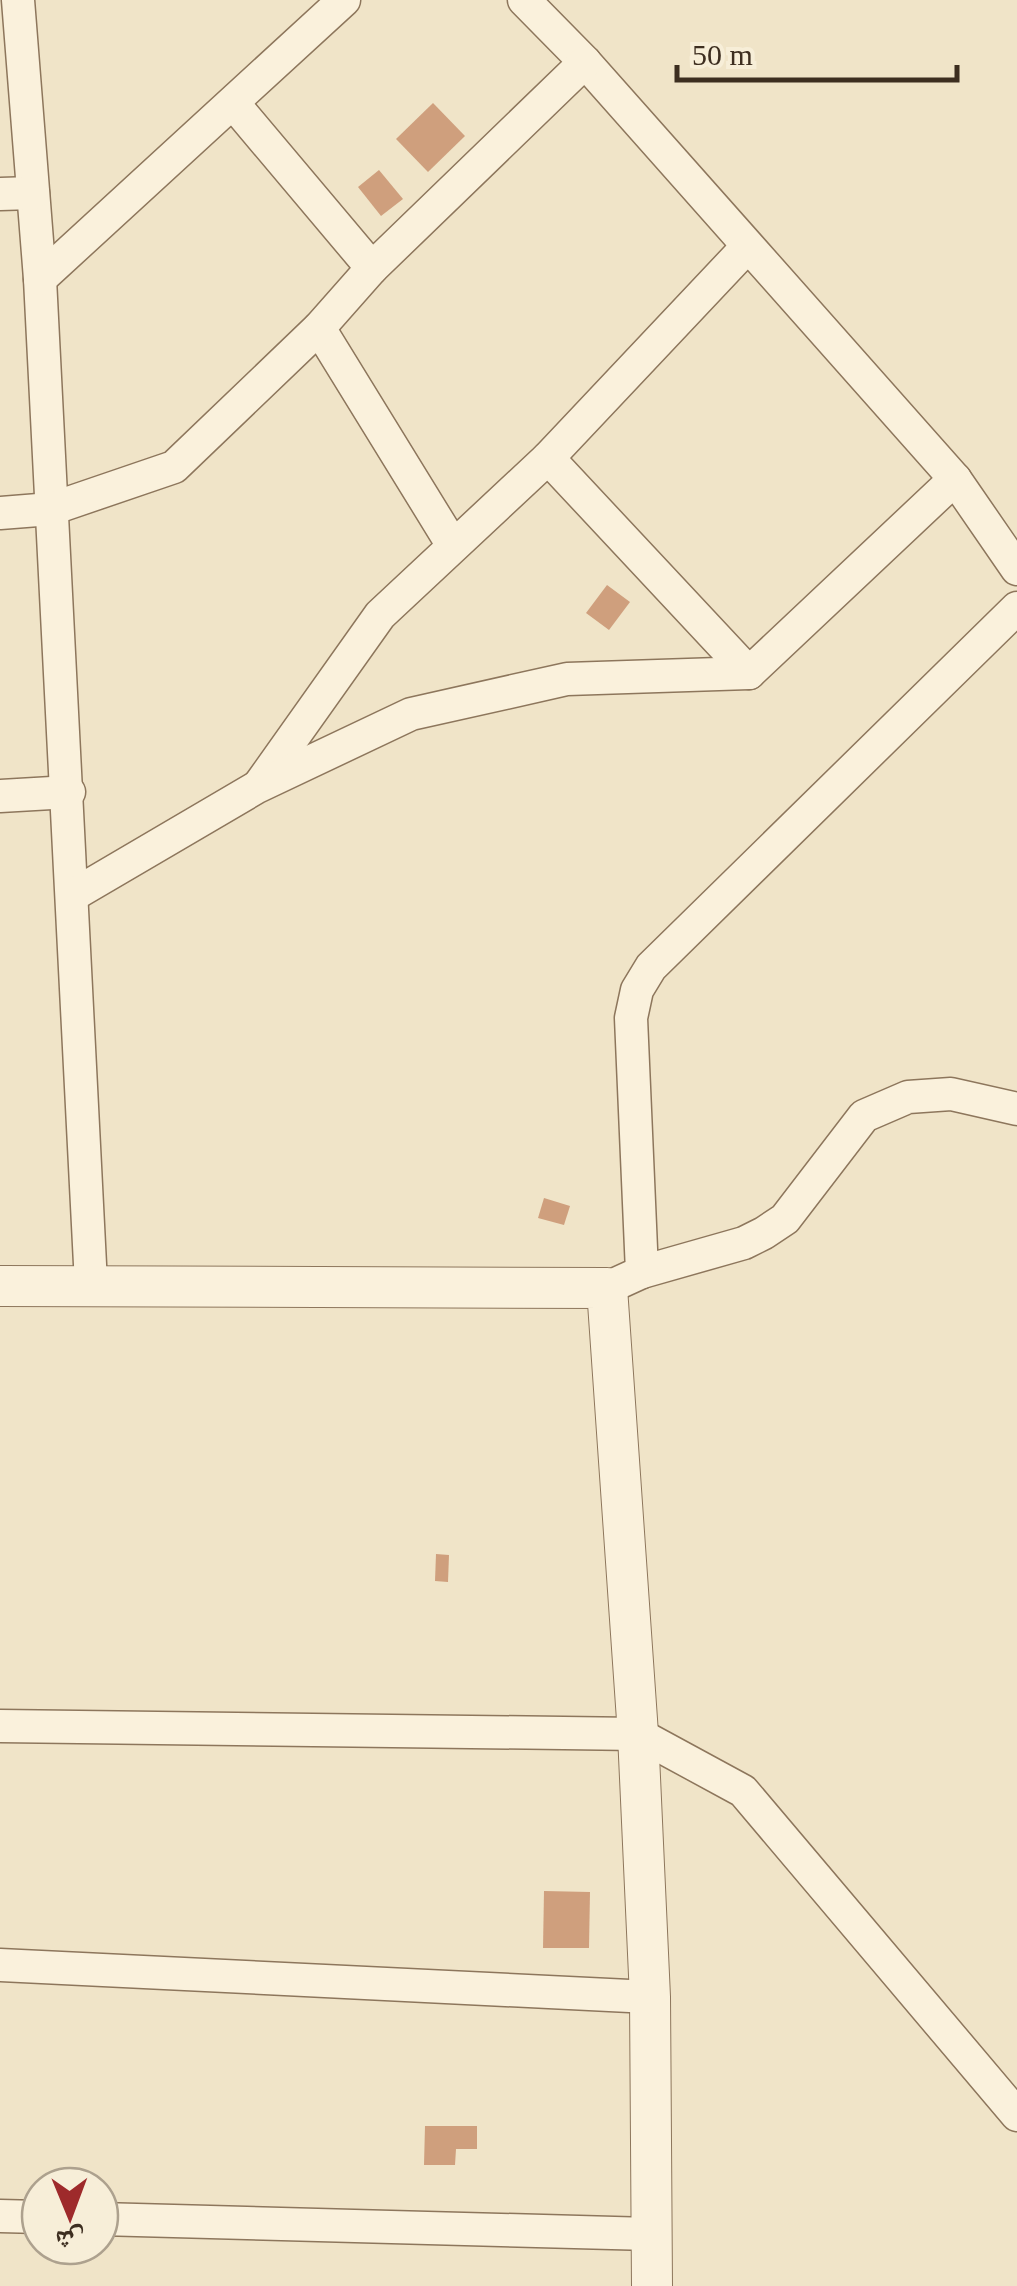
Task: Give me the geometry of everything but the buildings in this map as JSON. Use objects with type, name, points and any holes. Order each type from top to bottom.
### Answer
[{"type":"street","points":[[18,0],[40,279],[91,1284]]},
{"type":"street","points":[[40,279],[344,0]]},
{"type":"street","points":[[524,0],[585,62],[954,478],[1017,569]]},
{"type":"street","points":[[0,513],[51,509],[174,468],[319,328],[372,268],[585,62]]},
{"type":"street","points":[[233,103],[372,268]]},
{"type":"street","points":[[0,194],[33,193]]},
{"type":"street","points":[[258,787],[380,614],[548,458],[747,246]]},
{"type":"street","points":[[319,328],[452,544]]},
{"type":"street","points":[[548,458],[750,672]]},
{"type":"street","points":[[74,895],[258,787],[411,714],[567,680],[750,672],[954,478]]},
{"type":"street","points":[[652,2286],[650,1997],[624,1280],[631,1018],[636,990],[651,967],[1017,608]]},
{"type":"street","points":[[0,796],[68,792]]},
{"type":"street","points":[[0,1286],[624,1280],[764,1234],[784,1219],[864,1116],[908,1097],[951,1094],[1017,1109]]},
{"type":"street","points":[[0,1726],[638,1734],[744,1791],[1017,2115]]},
{"type":"street","points":[[0,1965],[650,1997]]},
{"type":"street","points":[[120,2220],[650,2234]]}]
